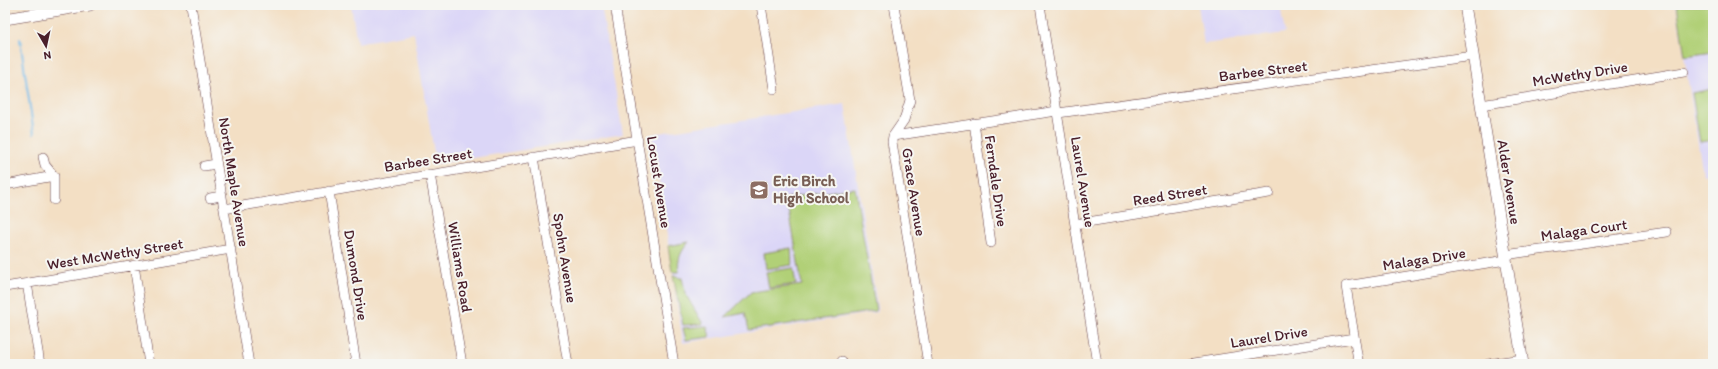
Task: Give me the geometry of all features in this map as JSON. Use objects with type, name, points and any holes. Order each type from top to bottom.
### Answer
[{"type":"main road","points":[[5,19],[90,5]]},
{"type":"main road","name":"Alder Avenue","points":[[1465,5],[1523,361]]},
{"type":"street","name":"North Maple Avenue","points":[[190,5],[249,364]]},
{"type":"street","name":"Locust Avenue","points":[[616,5],[674,364]]},
{"type":"street","points":[[761,5],[774,89]]},
{"type":"street","name":"Grace Avenue","points":[[894,5],[910,100],[904,120],[892,142],[928,364]]},
{"type":"street","name":"Laurel Avenue","points":[[1040,5],[1097,364]]},
{"type":"street","name":"Barbee Street","points":[[894,136],[974,123],[1473,56]]},
{"type":"street","name":"McWethy Drive","points":[[1481,104],[1684,72]]},
{"type":"street","name":"Ferndale Drive","points":[[974,123],[991,243]]},
{"type":"street","name":"Barbee Street","points":[[224,209],[638,140]]},
{"type":"street","points":[[43,157],[45,165],[54,176],[54,200]]},
{"type":"street","name":"Spohn Avenue","points":[[534,157],[568,364]]},
{"type":"street","points":[[204,166],[216,164]]},
{"type":"street","name":"Williams Road","points":[[430,174],[462,364]]},
{"type":"street","points":[[5,185],[54,176]]},
{"type":"street","name":"Dumond Drive","points":[[329,191],[356,364]]},
{"type":"street","name":"Reed Street","points":[[1075,224],[1269,193]]},
{"type":"street","points":[[210,198],[221,196]]},
{"type":"street","name":"Malaga Court","points":[[1506,258],[1667,232]]},
{"type":"street","name":"West McWethy Street","points":[[5,287],[231,249]]},
{"type":"street","name":"Malaga Drive","points":[[1354,338],[1346,286],[1506,258]]},
{"type":"street","points":[[134,265],[149,364]]},
{"type":"street","points":[[27,283],[40,364]]},
{"type":"street","points":[[1354,338],[1360,364]]},
{"type":"street","name":"Laurel Drive","points":[[1188,364],[1354,338]]},
{"type":"street","points":[[1488,364],[1523,361]]},
{"type":"shaded area","points":[[351,5],[601,5],[623,134],[436,164],[414,33],[357,43]]},
{"type":"shaded area","points":[[1198,5],[1280,5],[1285,33],[1204,44]]},
{"type":"shaded area","points":[[1676,5],[1713,5],[1713,173],[1703,175]]},
{"type":"shaded area","name":"Eric Birch High School","points":[[845,104],[878,312],[683,343],[652,134]]},
{"type":"green space","points":[[1677,5],[1713,5],[1713,52],[1685,56]]},
{"type":"green space","points":[[1713,89],[1713,140],[1700,142],[1692,93]]},
{"type":"green space","points":[[855,188],[876,311],[749,330],[745,313],[725,317],[751,292],[802,285],[787,198]]},
{"type":"green space","points":[[689,242],[680,256],[679,272],[672,272],[668,246]]},
{"type":"green space","points":[[791,248],[792,265],[766,269],[764,253]]},
{"type":"green space","points":[[793,268],[796,284],[769,288],[766,272]]},
{"type":"green space","points":[[673,276],[682,278],[686,295],[703,324],[683,325]]},
{"type":"green space","points":[[707,326],[710,337],[686,340],[683,328]]},
{"type":"waterway","points":[[20,39],[34,134]]},
{"type":"place","name":"Eric Birch High School","points":[[759,190]]}]
